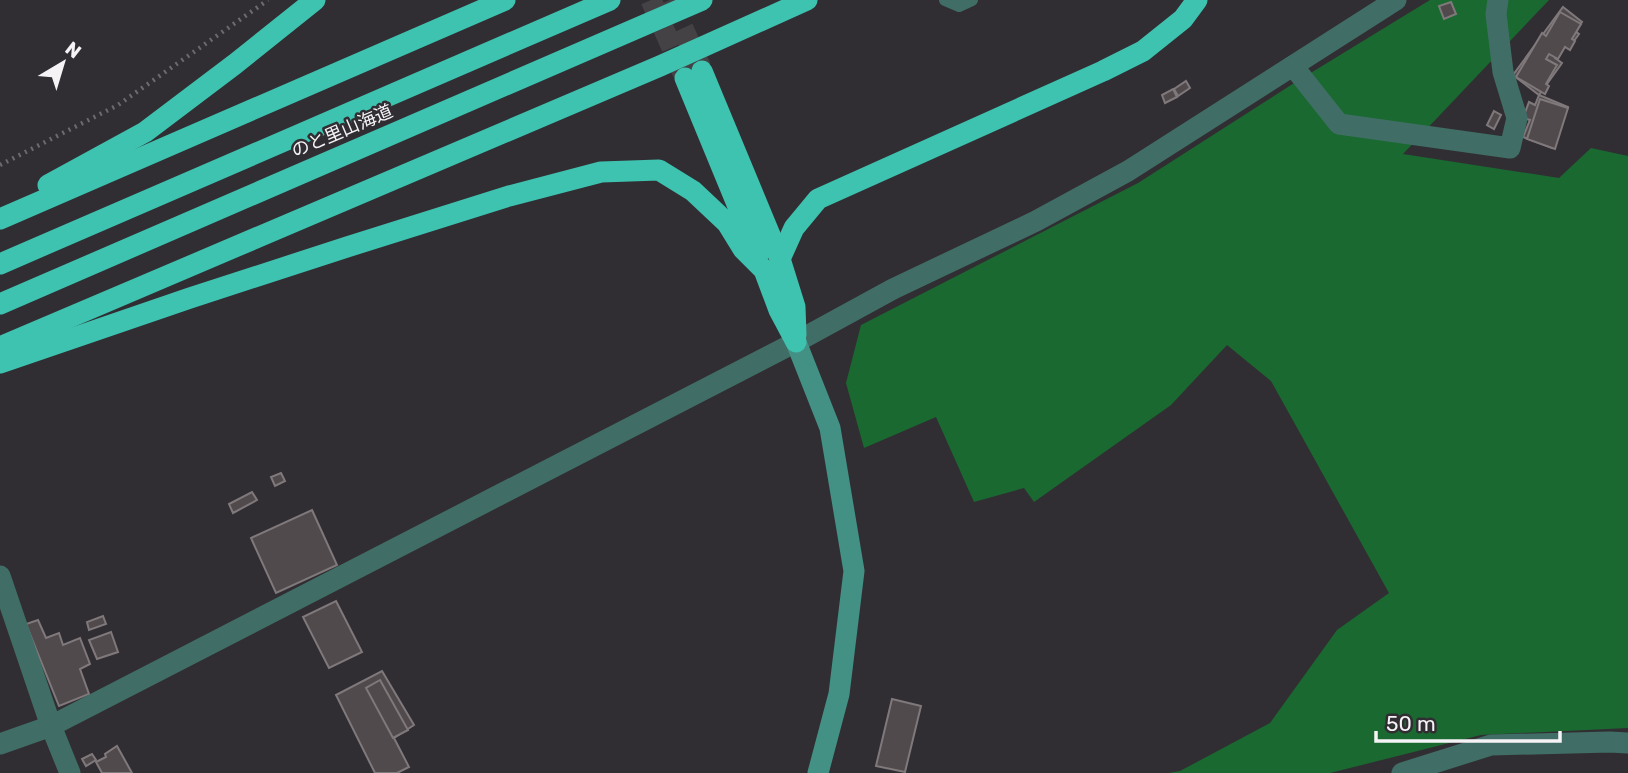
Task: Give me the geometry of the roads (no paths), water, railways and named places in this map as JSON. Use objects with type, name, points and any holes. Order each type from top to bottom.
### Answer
[{"type":"highway","points":[[0,211],[145,132],[236,64],[315,0]]},
{"type":"highway","points":[[0,219],[505,0]]},
{"type":"highway","name":"のと里山海道","points":[[0,264],[610,0]]},
{"type":"highway","name":"のと里山海道","points":[[0,304],[702,0]]},
{"type":"highway","points":[[0,347],[660,66],[807,0]]},
{"type":"highway","points":[[772,264],[794,228],[818,198],[1143,51],[1183,19],[1197,0]]},
{"type":"highway","points":[[694,75],[772,264],[795,306],[796,342]]},
{"type":"highway","points":[[0,363],[347,247],[509,196],[601,172],[659,170],[693,191],[727,223],[743,249],[772,264]]},
{"type":"street","points":[[0,744],[51,726],[796,342],[893,289],[1036,221],[1128,171],[1396,0]]},
{"type":"street","points":[[1293,66],[1339,124],[1510,148],[1517,118],[1503,72],[1496,14],[1498,0]]},
{"type":"street","points":[[796,342],[830,428],[854,571],[839,694],[818,773]]},
{"type":"street","points":[[0,576],[69,773]]},
{"type":"street","points":[[1402,773],[1491,745],[1628,743]]},
{"type":"lane","points":[[945,0],[959,6],[972,0]]},
{"type":"tunnel","points":[[651,0],[683,73]]},
{"type":"tunnel","points":[[670,0],[701,68]]}]
